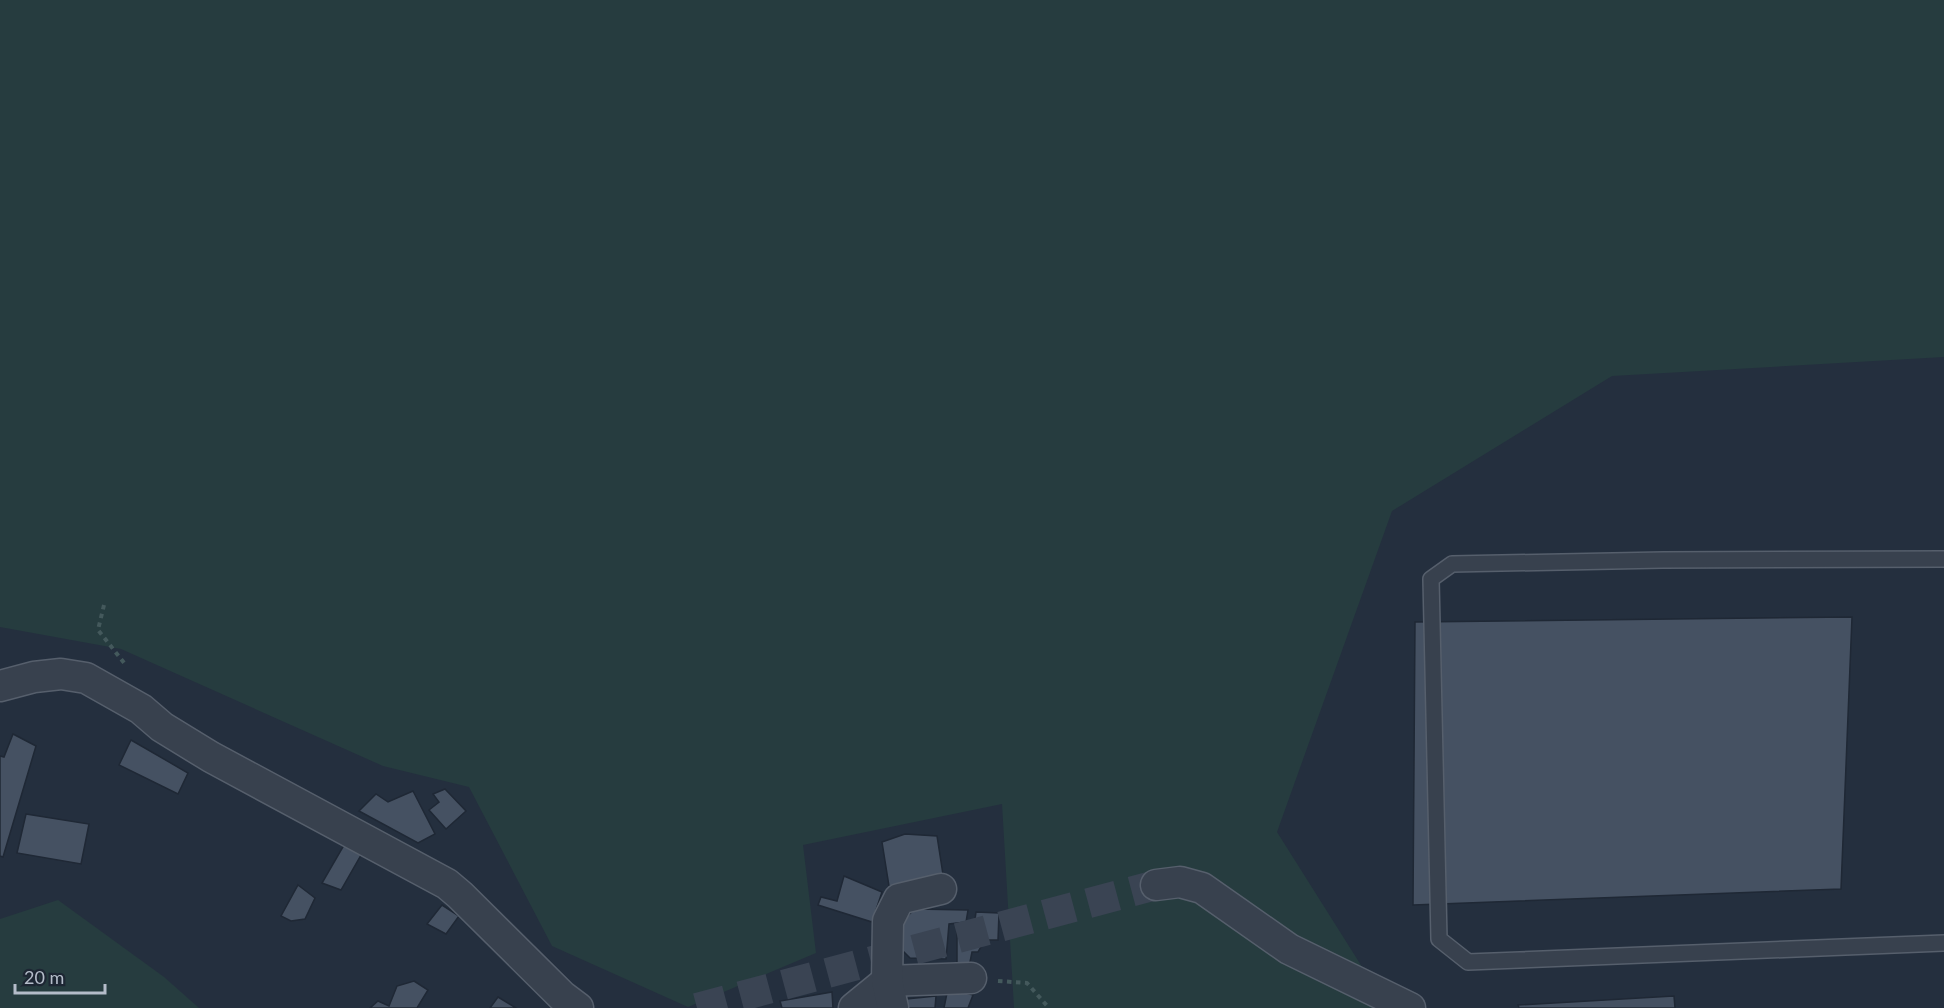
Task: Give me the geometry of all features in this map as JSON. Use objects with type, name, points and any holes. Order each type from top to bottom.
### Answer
[{"type":"street","points":[[0,686],[34,677],[61,674],[86,678],[122,697],[162,727],[211,757],[447,884],[564,1004]]},
{"type":"street","points":[[1156,885],[1180,882],[1202,888],[1288,949],[1410,1008]]},
{"type":"street","points":[[890,995],[888,921],[898,898],[941,890]]},
{"type":"street","points":[[854,1008],[890,995],[971,978]]},
{"type":"lane","points":[[1944,559],[1452,564],[1431,579],[1439,939],[1468,962],[1944,943]]},
{"type":"path","points":[[104,605],[98,630],[128,668]]},
{"type":"path","points":[[971,978],[1027,983],[1049,1008]]},
{"type":"green space","points":[[0,0],[1944,0],[1944,357],[1612,376],[1392,511],[1277,832],[1388,1008],[1014,1008],[1002,804],[803,845],[816,953],[688,1007],[552,946],[469,787],[383,766],[121,649],[0,627]]},
{"type":"green space","points":[[58,900],[164,977],[199,1008],[0,1008],[0,919]]},
{"type":"building","points":[[1852,617],[1841,889],[1413,905],[1415,622]]},
{"type":"building","points":[[13,734],[36,746],[3,857],[0,856],[0,756],[4,757]]},
{"type":"building","points":[[131,740],[188,773],[178,794],[119,765]]},
{"type":"building","points":[[445,789],[466,811],[446,829],[429,810],[439,802],[433,794]]},
{"type":"building","points":[[413,791],[435,834],[418,843],[359,811],[376,794],[388,802]]},
{"type":"building","points":[[26,814],[89,824],[81,864],[17,853]]},
{"type":"building","points":[[905,834],[937,836],[944,881],[889,886],[882,842]]},
{"type":"building","points":[[344,845],[361,855],[341,890],[322,883]]},
{"type":"building","points":[[844,876],[882,892],[872,922],[818,905],[821,897],[837,901]]},
{"type":"building","points":[[298,885],[315,898],[305,919],[291,921],[281,916]]},
{"type":"building","points":[[442,905],[459,916],[446,934],[427,924]]},
{"type":"building","points":[[915,909],[968,910],[966,922],[949,924],[946,959],[910,958],[896,944],[903,920]]},
{"type":"building","points":[[976,912],[999,913],[998,940],[985,940],[978,952],[972,952],[969,967],[957,963],[957,930],[974,927]]},
{"type":"building","points":[[414,981],[428,990],[417,1008],[370,1008],[378,1001],[389,1006],[397,986]]},
{"type":"building","points":[[948,988],[973,995],[968,1008],[944,1008]]},
{"type":"building","points":[[832,992],[833,1008],[782,1008],[780,1001]]},
{"type":"building","points":[[936,996],[935,1008],[907,1008],[906,999]]},
{"type":"building","points":[[1674,996],[1675,1008],[1519,1008],[1518,1005]]},
{"type":"building","points":[[498,997],[516,1008],[490,1008]]},
{"type":"tunnel","points":[[697,1008],[1156,885]]}]
